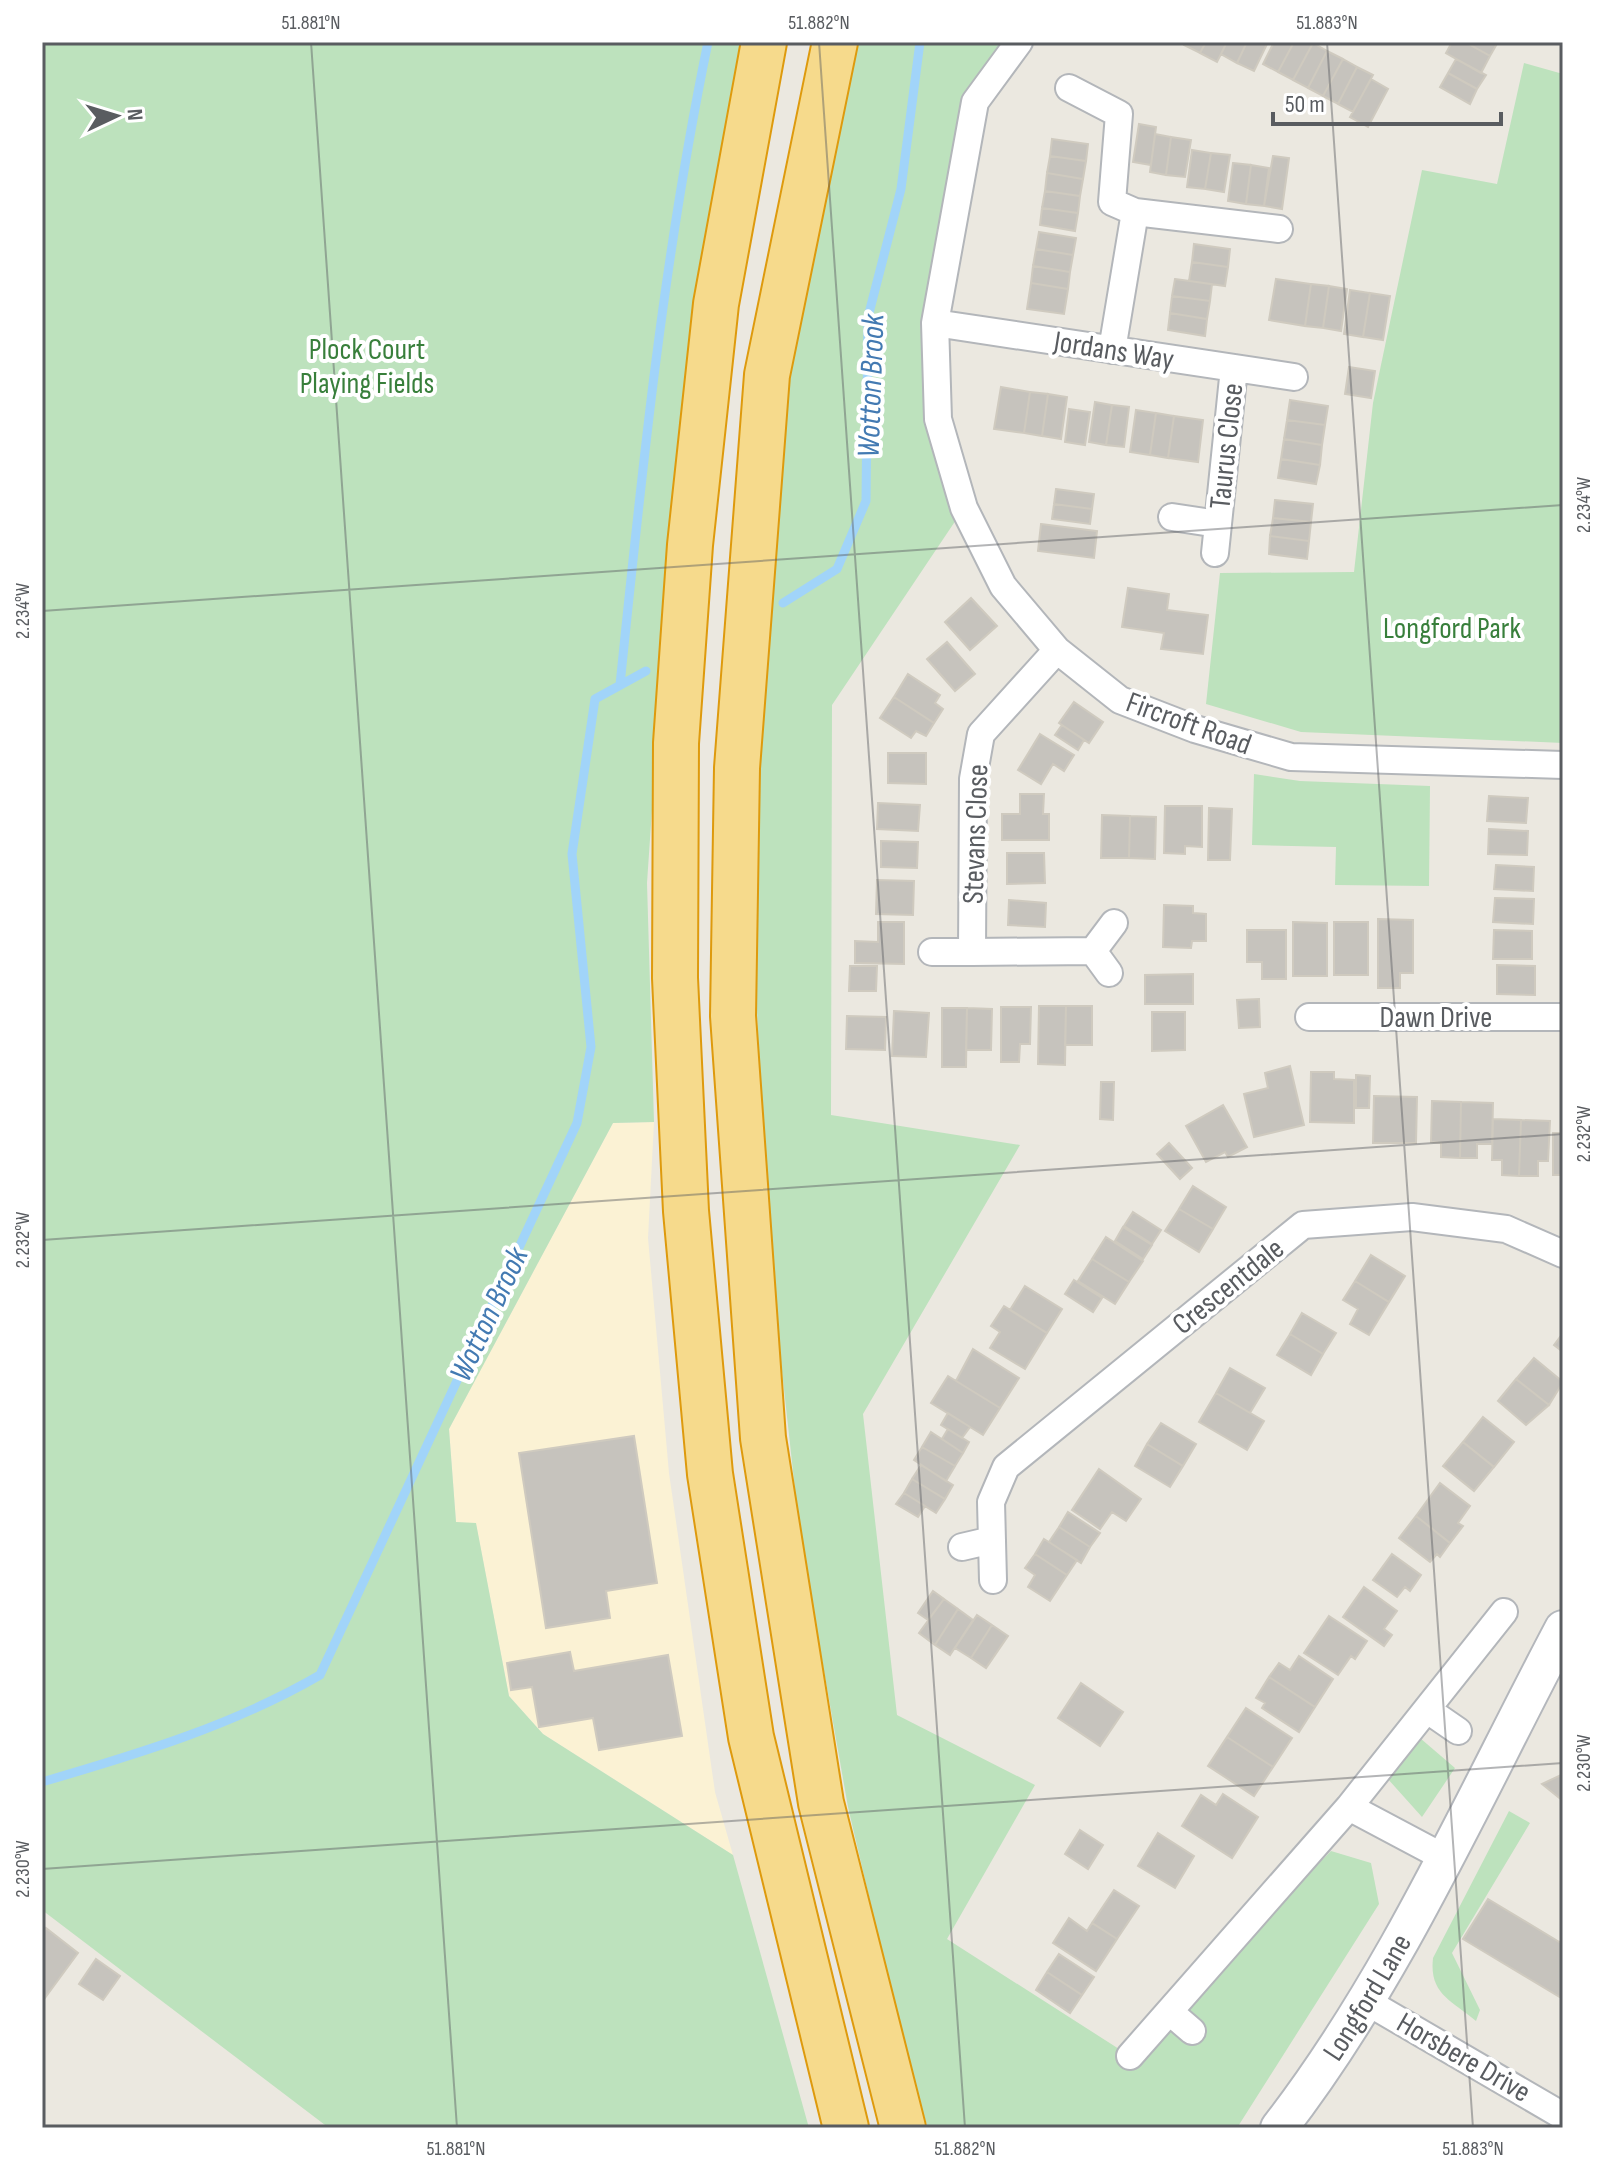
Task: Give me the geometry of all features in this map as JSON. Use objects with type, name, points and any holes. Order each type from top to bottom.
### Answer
[{"type":"highway","points":[[764,42],[716,304],[690,545],[676,743],[675,978],[686,1211],[710,1474],[751,1737],[846,2128]]},
{"type":"highway","points":[[835,42],[767,375],[737,768],[733,1016],[763,1438],[821,1803],[903,2128]]},
{"type":"street","name":"Fircroft Road","points":[[1019,42],[975,102],[935,323],[938,419],[964,508],[1003,586],[1057,650],[1120,700],[1195,729],[1291,757],[1563,765]]},
{"type":"street","points":[[1069,88],[1119,114],[1112,202],[1135,212],[1279,229]]},
{"type":"street","points":[[1112,350],[1135,212]]},
{"type":"street","name":"Jordans Way","points":[[935,323],[1294,377]]},
{"type":"street","name":"Taurus Close","points":[[1215,553],[1234,368]]},
{"type":"street","name":"Taurus Close","points":[[1172,517],[1218,524]]},
{"type":"street","name":"Stevans Close","points":[[972,952],[973,779],[981,734],[1057,650]]},
{"type":"street","points":[[1093,951],[1114,923]]},
{"type":"street","points":[[932,952],[1093,951]]},
{"type":"street","points":[[1093,951],[1109,973]]},
{"type":"street","name":"Dawn Drive","points":[[1309,1017],[1563,1017]]},
{"type":"street","name":"Crescentdale","points":[[993,1580],[991,1502],[1006,1467],[1303,1225],[1412,1217],[1506,1229],[1563,1254]]},
{"type":"street","points":[[962,1547],[992,1540]]},
{"type":"street","points":[[1130,2056],[1349,1807],[1429,1711],[1504,1612]]},
{"type":"street","name":"Longford Lane","points":[[1279,2128],[1364,2000],[1445,1858],[1563,1629]]},
{"type":"street","points":[[1429,1711],[1458,1731]]},
{"type":"street","points":[[1349,1807],[1445,1858]]},
{"type":"street","name":"Horsbere Drive","points":[[1364,2000],[1563,2116]]},
{"type":"street","points":[[1170,2012],[1192,2031]]},
{"type":"shaded area","points":[[654,1122],[648,1238],[669,1473],[715,1792],[733,1855],[543,1734],[509,1696],[476,1524],[456,1522],[449,1429],[613,1123]]},
{"type":"green space","name":"Plock Court Playing Fields","points":[[42,42],[764,42],[716,304],[675,473],[647,883],[654,1122],[613,1123],[449,1429],[456,1522],[476,1523],[509,1696],[543,1734],[733,1855],[809,2128],[329,2128],[42,1910]]},
{"type":"green space","points":[[835,42],[1019,42],[975,102],[935,323],[964,508],[832,705],[831,1115],[1020,1145],[863,1414],[897,1715],[1035,1785],[947,1939],[1130,2056],[1331,1851],[1371,1863],[1379,1904],[1237,2128],[928,2128],[910,2072],[848,1807],[800,1535],[764,1207],[756,982],[767,375]]},
{"type":"green space","name":"Longford Park","points":[[1524,63],[1563,74],[1563,743],[1301,732],[1206,704],[1220,573],[1354,572],[1373,403],[1422,170],[1497,184]]},
{"type":"green space","points":[[1254,774],[1300,781],[1430,786],[1429,886],[1335,885],[1336,847],[1252,845]]},
{"type":"green space","points":[[1420,1738],[1455,1768],[1422,1817],[1387,1778]]},
{"type":"green space","points":[[1509,1811],[1530,1823],[1452,1953],[1480,2010],[1476,2021],[1438,1988],[1433,1958]]},
{"type":"building","points":[[1185,42],[1206,42],[1200,53],[1184,45]]},
{"type":"building","points":[[1206,42],[1227,42],[1217,62],[1200,53]]},
{"type":"building","points":[[1227,42],[1247,42],[1237,63],[1221,54]]},
{"type":"building","points":[[1247,42],[1268,42],[1254,71],[1237,63]]},
{"type":"building","points":[[1274,42],[1294,42],[1278,72],[1263,64]]},
{"type":"building","points":[[1294,42],[1313,43],[1293,80],[1278,72]]},
{"type":"building","points":[[1452,42],[1465,42],[1490,56],[1481,73],[1446,53]]},
{"type":"building","points":[[1465,42],[1498,42],[1490,56]]},
{"type":"building","points":[[1313,43],[1327,51],[1308,88],[1293,80]]},
{"type":"building","points":[[1327,51],[1343,59],[1323,96],[1308,88]]},
{"type":"building","points":[[1343,59],[1357,67],[1338,104],[1323,96]]},
{"type":"building","points":[[1456,59],[1486,75],[1477,89],[1448,73]]},
{"type":"building","points":[[1357,67],[1373,75],[1353,112],[1338,104]]},
{"type":"building","points":[[1448,73],[1477,89],[1470,104],[1440,87]]},
{"type":"building","points":[[1371,79],[1388,89],[1368,127],[1350,117]]},
{"type":"building","points":[[1139,124],[1156,127],[1151,165],[1133,162]]},
{"type":"building","points":[[1155,134],[1171,137],[1166,175],[1150,172]]},
{"type":"building","points":[[1171,137],[1191,140],[1185,177],[1166,175]]},
{"type":"building","points":[[1052,139],[1088,144],[1086,161],[1050,156]]},
{"type":"building","points":[[1192,150],[1211,153],[1205,189],[1187,187]]},
{"type":"building","points":[[1211,153],[1230,155],[1224,192],[1205,189]]},
{"type":"building","points":[[1050,156],[1086,161],[1083,179],[1047,173]]},
{"type":"building","points":[[1273,156],[1289,158],[1282,209],[1264,206]]},
{"type":"building","points":[[1233,163],[1251,165],[1246,204],[1228,201]]},
{"type":"building","points":[[1251,165],[1269,168],[1264,206],[1246,204]]},
{"type":"building","points":[[1047,173],[1083,179],[1080,196],[1045,191]]},
{"type":"building","points":[[1045,191],[1080,196],[1078,213],[1042,208]]},
{"type":"building","points":[[1042,208],[1078,213],[1075,231],[1040,225]]},
{"type":"building","points":[[1039,232],[1076,238],[1073,255],[1036,249]]},
{"type":"building","points":[[1194,244],[1230,249],[1228,267],[1192,262]]},
{"type":"building","points":[[1036,249],[1073,255],[1070,272],[1033,266]]},
{"type":"building","points":[[1192,262],[1228,267],[1225,286],[1189,281]]},
{"type":"building","points":[[1033,266],[1070,272],[1068,289],[1031,283]]},
{"type":"building","points":[[1175,279],[1212,284],[1210,301],[1172,296]]},
{"type":"building","points":[[1276,279],[1311,284],[1305,326],[1269,320]]},
{"type":"building","points":[[1031,283],[1068,289],[1064,314],[1027,309]]},
{"type":"building","points":[[1311,284],[1329,286],[1323,328],[1305,326]]},
{"type":"building","points":[[1329,286],[1347,289],[1341,331],[1323,328]]},
{"type":"building","points":[[1350,290],[1370,293],[1363,337],[1344,334]]},
{"type":"building","points":[[1370,293],[1390,296],[1383,340],[1363,337]]},
{"type":"building","points":[[1172,296],[1210,301],[1207,319],[1170,313]]},
{"type":"building","points":[[1170,313],[1207,319],[1205,336],[1168,330]]},
{"type":"building","points":[[1349,367],[1375,371],[1371,398],[1345,394]]},
{"type":"building","points":[[1001,387],[1030,392],[1024,433],[994,429]]},
{"type":"building","points":[[1030,392],[1048,394],[1042,436],[1024,433]]},
{"type":"building","points":[[1048,394],[1067,397],[1061,439],[1042,436]]},
{"type":"building","points":[[1290,400],[1328,406],[1325,425],[1287,420]]},
{"type":"building","points":[[1095,402],[1112,405],[1106,445],[1089,442]]},
{"type":"building","points":[[1112,405],[1129,407],[1124,447],[1106,445]]},
{"type":"building","points":[[1069,409],[1090,412],[1085,445],[1065,442]]},
{"type":"building","points":[[1136,410],[1156,413],[1150,455],[1130,452]]},
{"type":"building","points":[[1156,413],[1174,416],[1168,458],[1150,455]]},
{"type":"building","points":[[1174,416],[1203,420],[1198,462],[1168,458]]},
{"type":"building","points":[[1287,420],[1325,425],[1322,445],[1284,439]]},
{"type":"building","points":[[1284,439],[1322,445],[1320,465],[1281,459]]},
{"type":"building","points":[[1281,459],[1320,465],[1316,484],[1278,478]]},
{"type":"building","points":[[1056,489],[1094,494],[1092,509],[1054,504]]},
{"type":"building","points":[[1275,500],[1313,504],[1311,522],[1273,518]]},
{"type":"building","points":[[1054,504],[1092,509],[1090,524],[1052,519]]},
{"type":"building","points":[[1273,518],[1311,522],[1309,541],[1270,536]]},
{"type":"building","points":[[1041,524],[1097,531],[1094,558],[1038,551]]},
{"type":"building","points":[[1270,536],[1309,541],[1307,559],[1269,554]]},
{"type":"building","points":[[1128,588],[1169,594],[1167,610],[1208,615],[1203,654],[1161,649],[1164,633],[1122,627]]},
{"type":"building","points":[[971,598],[997,626],[970,650],[945,622]]},
{"type":"building","points":[[947,642],[975,674],[955,691],[927,659]]},
{"type":"building","points":[[908,674],[940,695],[935,703],[943,709],[934,723],[894,697]]},
{"type":"building","points":[[894,697],[934,723],[926,736],[916,731],[911,738],[880,718]]},
{"type":"building","points":[[1074,702],[1103,722],[1089,743],[1059,723]]},
{"type":"building","points":[[1062,725],[1084,740],[1078,750],[1055,735]]},
{"type":"building","points":[[1040,734],[1074,755],[1064,771],[1053,764],[1041,784],[1018,770]]},
{"type":"building","points":[[888,753],[926,753],[926,784],[888,783]]},
{"type":"building","points":[[1020,794],[1044,794],[1043,814],[1049,814],[1049,840],[1002,840],[1002,814],[1020,814]]},
{"type":"building","points":[[1489,796],[1528,798],[1526,823],[1487,821]]},
{"type":"building","points":[[878,803],[920,805],[918,831],[877,829]]},
{"type":"building","points":[[1165,806],[1202,806],[1202,847],[1185,846],[1185,854],[1164,853]]},
{"type":"building","points":[[1209,808],[1232,809],[1230,860],[1208,860]]},
{"type":"building","points":[[1102,815],[1130,816],[1129,858],[1101,858]]},
{"type":"building","points":[[1130,816],[1156,817],[1155,859],[1129,858]]},
{"type":"building","points":[[1489,829],[1528,831],[1527,855],[1488,854]]},
{"type":"building","points":[[881,841],[918,842],[917,868],[881,867]]},
{"type":"building","points":[[1007,853],[1044,853],[1045,883],[1007,884]]},
{"type":"building","points":[[1496,865],[1534,867],[1533,891],[1494,889]]},
{"type":"building","points":[[877,880],[914,881],[913,915],[876,914]]},
{"type":"building","points":[[1495,898],[1534,899],[1533,924],[1493,922]]},
{"type":"building","points":[[1009,900],[1046,903],[1045,927],[1008,925]]},
{"type":"building","points":[[1164,905],[1193,906],[1193,913],[1206,914],[1206,941],[1192,941],[1191,948],[1163,947]]},
{"type":"building","points":[[1378,919],[1413,920],[1413,973],[1400,973],[1400,988],[1378,988]]},
{"type":"building","points":[[878,922],[904,922],[904,964],[855,963],[855,941],[878,942]]},
{"type":"building","points":[[1293,922],[1327,923],[1327,976],[1293,976]]},
{"type":"building","points":[[1334,922],[1368,922],[1368,975],[1334,975]]},
{"type":"building","points":[[1247,930],[1286,930],[1286,979],[1262,979],[1262,962],[1247,962]]},
{"type":"building","points":[[1494,930],[1532,931],[1532,959],[1493,959]]},
{"type":"building","points":[[1497,965],[1535,966],[1535,995],[1497,994]]},
{"type":"building","points":[[850,966],[877,966],[876,991],[849,991]]},
{"type":"building","points":[[1193,974],[1193,1004],[1145,1004],[1145,975]]},
{"type":"building","points":[[1259,999],[1260,1027],[1239,1028],[1237,1000]]},
{"type":"building","points":[[1039,1006],[1066,1006],[1065,1065],[1038,1064]]},
{"type":"building","points":[[1066,1006],[1092,1006],[1092,1045],[1065,1045]]},
{"type":"building","points":[[1001,1007],[1031,1007],[1030,1044],[1020,1044],[1019,1062],[1001,1062]]},
{"type":"building","points":[[942,1008],[967,1008],[966,1067],[942,1067]]},
{"type":"building","points":[[967,1008],[992,1009],[991,1050],[966,1050]]},
{"type":"building","points":[[894,1011],[929,1013],[926,1057],[892,1056]]},
{"type":"building","points":[[1152,1012],[1185,1012],[1185,1050],[1152,1051]]},
{"type":"building","points":[[847,1016],[886,1017],[885,1050],[846,1049]]},
{"type":"building","points":[[1290,1066],[1304,1125],[1254,1137],[1244,1094],[1268,1088],[1265,1073]]},
{"type":"building","points":[[1311,1072],[1334,1072],[1334,1079],[1354,1080],[1354,1123],[1310,1122]]},
{"type":"building","points":[[1356,1075],[1370,1076],[1369,1108],[1356,1108]]},
{"type":"building","points":[[1101,1082],[1114,1082],[1113,1120],[1100,1119]]},
{"type":"building","points":[[1374,1096],[1417,1097],[1416,1143],[1373,1143]]},
{"type":"building","points":[[1432,1101],[1461,1102],[1460,1158],[1441,1157],[1441,1143],[1431,1142]]},
{"type":"building","points":[[1461,1102],[1493,1103],[1492,1144],[1477,1144],[1477,1158],[1460,1158]]},
{"type":"building","points":[[1223,1105],[1247,1147],[1228,1157],[1225,1152],[1206,1162],[1186,1126]]},
{"type":"building","points":[[1493,1119],[1521,1120],[1519,1176],[1502,1175],[1502,1160],[1492,1160]]},
{"type":"building","points":[[1521,1120],[1550,1121],[1548,1161],[1538,1161],[1538,1176],[1519,1176]]},
{"type":"building","points":[[1553,1133],[1563,1133],[1563,1175],[1553,1175]]},
{"type":"building","points":[[1169,1143],[1192,1168],[1180,1179],[1157,1154]]},
{"type":"building","points":[[1193,1186],[1226,1207],[1213,1229],[1179,1209]]},
{"type":"building","points":[[1179,1209],[1213,1229],[1199,1252],[1165,1231]]},
{"type":"building","points":[[1133,1212],[1161,1230],[1152,1244],[1124,1226]]},
{"type":"building","points":[[1123,1227],[1152,1245],[1143,1259],[1115,1241]]},
{"type":"building","points":[[1106,1237],[1143,1261],[1129,1282],[1092,1259]]},
{"type":"building","points":[[1371,1255],[1405,1276],[1389,1302],[1355,1281]]},
{"type":"building","points":[[1092,1259],[1129,1282],[1115,1304],[1078,1281]]},
{"type":"building","points":[[1074,1280],[1102,1298],[1093,1312],[1065,1294]]},
{"type":"building","points":[[1355,1281],[1389,1302],[1369,1335],[1350,1324],[1358,1309],[1343,1300]]},
{"type":"building","points":[[1025,1286],[1062,1309],[1047,1333],[1010,1310]]},
{"type":"building","points":[[1004,1306],[1047,1333],[1025,1369],[990,1348],[1000,1332],[991,1326]]},
{"type":"building","points":[[1302,1313],[1336,1333],[1323,1354],[1290,1334]]},
{"type":"building","points":[[1563,1333],[1563,1352],[1554,1345]]},
{"type":"building","points":[[1290,1334],[1323,1354],[1311,1375],[1277,1355]]},
{"type":"building","points":[[973,1349],[1019,1378],[1000,1408],[956,1381]]},
{"type":"building","points":[[1534,1358],[1563,1382],[1549,1405],[1516,1379]]},
{"type":"building","points":[[1230,1368],[1265,1388],[1250,1413],[1216,1393]]},
{"type":"building","points":[[948,1376],[1000,1408],[983,1435],[931,1403]]},
{"type":"building","points":[[1516,1379],[1549,1405],[1526,1425],[1498,1401]]},
{"type":"building","points":[[1216,1393],[1264,1421],[1247,1450],[1199,1422]]},
{"type":"building","points":[[948,1413],[970,1427],[962,1438],[941,1425]]},
{"type":"building","points":[[1483,1417],[1514,1442],[1494,1467],[1463,1442]]},
{"type":"building","points":[[1161,1423],[1196,1444],[1183,1466],[1147,1444]]},
{"type":"building","points":[[948,1429],[969,1442],[963,1453],[942,1439]]},
{"type":"building","points":[[931,1432],[963,1453],[955,1466],[922,1447]]},
{"type":"building","points":[[634,1436],[657,1583],[606,1591],[610,1618],[546,1628],[519,1453]]},
{"type":"building","points":[[1463,1442],[1494,1467],[1474,1491],[1443,1466]]},
{"type":"building","points":[[1147,1444],[1183,1466],[1170,1487],[1135,1466]]},
{"type":"building","points":[[922,1447],[955,1466],[946,1481],[914,1460]]},
{"type":"building","points":[[921,1465],[953,1485],[945,1499],[912,1479]]},
{"type":"building","points":[[1099,1469],[1141,1499],[1126,1521],[1112,1512],[1100,1529],[1072,1510]]},
{"type":"building","points":[[912,1479],[945,1499],[936,1513],[904,1493]]},
{"type":"building","points":[[1440,1483],[1470,1506],[1458,1523],[1463,1526],[1450,1543],[1416,1516]]},
{"type":"building","points":[[904,1493],[925,1506],[918,1517],[896,1504]]},
{"type":"building","points":[[1068,1512],[1100,1533],[1090,1547],[1059,1527]]},
{"type":"building","points":[[1416,1516],[1450,1543],[1440,1557],[1437,1554],[1430,1562],[1399,1538]]},
{"type":"building","points":[[1059,1527],[1090,1547],[1081,1563],[1049,1542]]},
{"type":"building","points":[[1044,1539],[1077,1560],[1067,1575],[1035,1554]]},
{"type":"building","points":[[1035,1554],[1067,1575],[1050,1601],[1028,1587],[1035,1575],[1025,1568]]},
{"type":"building","points":[[1392,1554],[1421,1575],[1410,1591],[1405,1587],[1397,1597],[1373,1580]]},
{"type":"building","points":[[1364,1587],[1397,1611],[1384,1629],[1392,1635],[1384,1646],[1343,1617]]},
{"type":"building","points":[[933,1591],[944,1599],[928,1620],[918,1613]]},
{"type":"building","points":[[944,1599],[958,1609],[935,1645],[919,1633]]},
{"type":"building","points":[[958,1609],[973,1620],[950,1655],[935,1645]]},
{"type":"building","points":[[977,1615],[992,1625],[971,1658],[955,1648]]},
{"type":"building","points":[[1329,1616],[1367,1641],[1355,1659],[1351,1656],[1338,1675],[1304,1653]]},
{"type":"building","points":[[992,1625],[1008,1636],[986,1668],[971,1658]]},
{"type":"building","points":[[570,1652],[574,1671],[668,1655],[682,1736],[599,1750],[593,1718],[539,1727],[532,1687],[511,1690],[507,1663]]},
{"type":"building","points":[[1299,1656],[1333,1679],[1315,1707],[1269,1677],[1279,1663],[1290,1670]]},
{"type":"building","points":[[1269,1677],[1315,1707],[1299,1732],[1262,1708],[1265,1703],[1256,1698]]},
{"type":"building","points":[[1081,1683],[1123,1712],[1100,1746],[1058,1718]]},
{"type":"building","points":[[1246,1708],[1292,1738],[1273,1767],[1227,1737]]},
{"type":"building","points":[[1227,1737],[1273,1767],[1254,1796],[1208,1766]]},
{"type":"building","points":[[1563,1774],[1563,1801],[1542,1784]]},
{"type":"building","points":[[1223,1794],[1258,1817],[1232,1858],[1182,1826],[1201,1795],[1216,1805]]},
{"type":"building","points":[[1080,1830],[1103,1845],[1088,1869],[1065,1854]]},
{"type":"building","points":[[1158,1833],[1194,1856],[1175,1888],[1138,1866]]},
{"type":"building","points":[[1114,1890],[1139,1906],[1117,1939],[1092,1923]]},
{"type":"building","points":[[1488,1899],[1561,1943],[1563,1940],[1563,1999],[1463,1939]]},
{"type":"building","points":[[1069,1918],[1087,1931],[1092,1923],[1117,1939],[1096,1971],[1053,1943]]},
{"type":"building","points":[[46,1928],[78,1953],[42,2002],[42,1933]]},
{"type":"building","points":[[1059,1954],[1094,1977],[1082,1995],[1047,1972]]},
{"type":"building","points":[[96,1959],[120,1976],[103,2000],[79,1984]]},
{"type":"building","points":[[1047,1972],[1082,1995],[1070,2013],[1036,1990]]},
{"type":"waterway","points":[[620,685],[667,282],[708,42]]},
{"type":"waterway","name":"Wotton Brook","points":[[783,603],[837,569],[866,501],[868,317],[901,189],[920,42]]},
{"type":"waterway","name":"Wotton Brook","points":[[42,1782],[220,1723],[320,1675],[577,1123],[591,1047],[572,854],[595,699],[646,671]]}]
